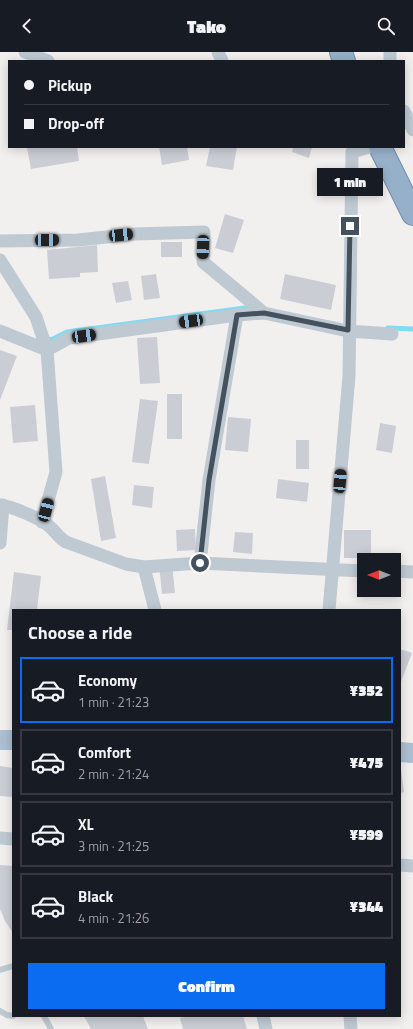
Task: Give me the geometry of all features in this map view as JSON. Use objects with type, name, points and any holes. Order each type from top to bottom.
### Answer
[{"type":"highway","points":[[380,148],[413,214]]},
{"type":"main road","points":[[0,740],[12,740]]},
{"type":"main road","points":[[401,752],[413,753]]},
{"type":"street","points":[[25,52],[45,60]]},
{"type":"street","points":[[405,113],[413,130]]},
{"type":"street","points":[[329,609],[348,376],[348,149],[358,148]]},
{"type":"street","points":[[0,241],[78,240],[135,234],[204,232],[203,262],[264,313]]},
{"type":"street","points":[[0,260],[36,317],[47,350],[56,472],[42,522]]},
{"type":"street","points":[[47,350],[69,338],[237,315],[264,313],[348,330],[392,334]]},
{"type":"street","points":[[200,563],[209,480],[237,315]]},
{"type":"street","points":[[0,331],[47,350]]},
{"type":"street","points":[[0,543],[1,505],[13,507],[49,525],[59,538],[66,542],[126,564],[144,567],[200,563],[357,571]]},
{"type":"street","points":[[144,567],[155,609]]},
{"type":"street","points":[[401,572],[413,572]]},
{"type":"street","points":[[0,838],[12,839]]},
{"type":"street","points":[[401,865],[413,866]]},
{"type":"street","points":[[263,1017],[266,1029]]},
{"type":"street","points":[[350,1017],[351,1029]]},
{"type":"lane","points":[[0,970],[2,968],[12,966]]},
{"type":"lane","points":[[0,1011],[12,1016]]},
{"type":"lane","points":[[45,1017],[51,1029]]},
{"type":"building","points":[[27,148],[77,148],[79,161],[31,169]]},
{"type":"building","points":[[159,148],[187,148],[189,160],[162,165]]},
{"type":"building","points":[[210,148],[237,148],[233,170],[206,166]]},
{"type":"building","points":[[293,148],[312,148],[309,158],[292,152]]},
{"type":"building","points":[[320,169],[341,171],[338,194],[317,191]]},
{"type":"building","points":[[225,214],[244,220],[233,253],[215,248]]},
{"type":"building","points":[[161,242],[182,242],[182,257],[161,257]]},
{"type":"building","points":[[97,245],[98,272],[80,273],[80,277],[49,279],[47,250]]},
{"type":"building","points":[[156,274],[160,298],[144,300],[141,276]]},
{"type":"building","points":[[285,274],[336,285],[331,310],[280,299]]},
{"type":"building","points":[[128,281],[132,300],[116,303],[112,283]]},
{"type":"building","points":[[157,337],[160,383],[140,384],[137,338]]},
{"type":"building","points":[[0,350],[17,356],[0,400]]},
{"type":"building","points":[[167,394],[182,394],[182,439],[167,439]]},
{"type":"building","points":[[140,399],[158,401],[149,464],[132,462]]},
{"type":"building","points":[[35,405],[38,441],[13,443],[10,407]]},
{"type":"building","points":[[228,417],[251,419],[248,452],[225,450]]},
{"type":"building","points":[[380,423],[396,426],[392,453],[376,450]]},
{"type":"building","points":[[296,440],[309,440],[309,469],[296,469]]},
{"type":"building","points":[[105,476],[116,538],[101,541],[91,479]]},
{"type":"building","points":[[278,479],[309,483],[307,502],[276,498]]},
{"type":"building","points":[[134,485],[154,487],[152,508],[132,505]]},
{"type":"building","points":[[195,529],[196,550],[177,551],[176,530]]},
{"type":"building","points":[[344,530],[371,530],[371,553],[357,553],[357,558],[344,558]]},
{"type":"building","points":[[235,532],[253,533],[252,554],[233,552]]},
{"type":"building","points":[[172,563],[175,593],[162,594],[159,564]]},
{"type":"building","points":[[14,572],[41,576],[37,609],[12,609],[12,630],[7,630]]},
{"type":"building","points":[[401,649],[412,653],[401,681]]},
{"type":"building","points":[[0,766],[12,768],[12,797],[0,796]]},
{"type":"building","points":[[401,769],[404,792],[401,793]]},
{"type":"building","points":[[0,865],[12,866],[12,932],[5,921],[0,909]]},
{"type":"building","points":[[85,1017],[143,1017],[148,1029],[91,1029]]},
{"type":"building","points":[[243,1017],[247,1029],[183,1029],[180,1018]]},
{"type":"waterway","points":[[44,341],[53,339],[67,332],[252,307]]},
{"type":"waterway","points":[[388,328],[413,329]]},
{"type":"route","points":[[200,563],[209,480],[237,315],[264,313],[348,330],[350,226]]}]
